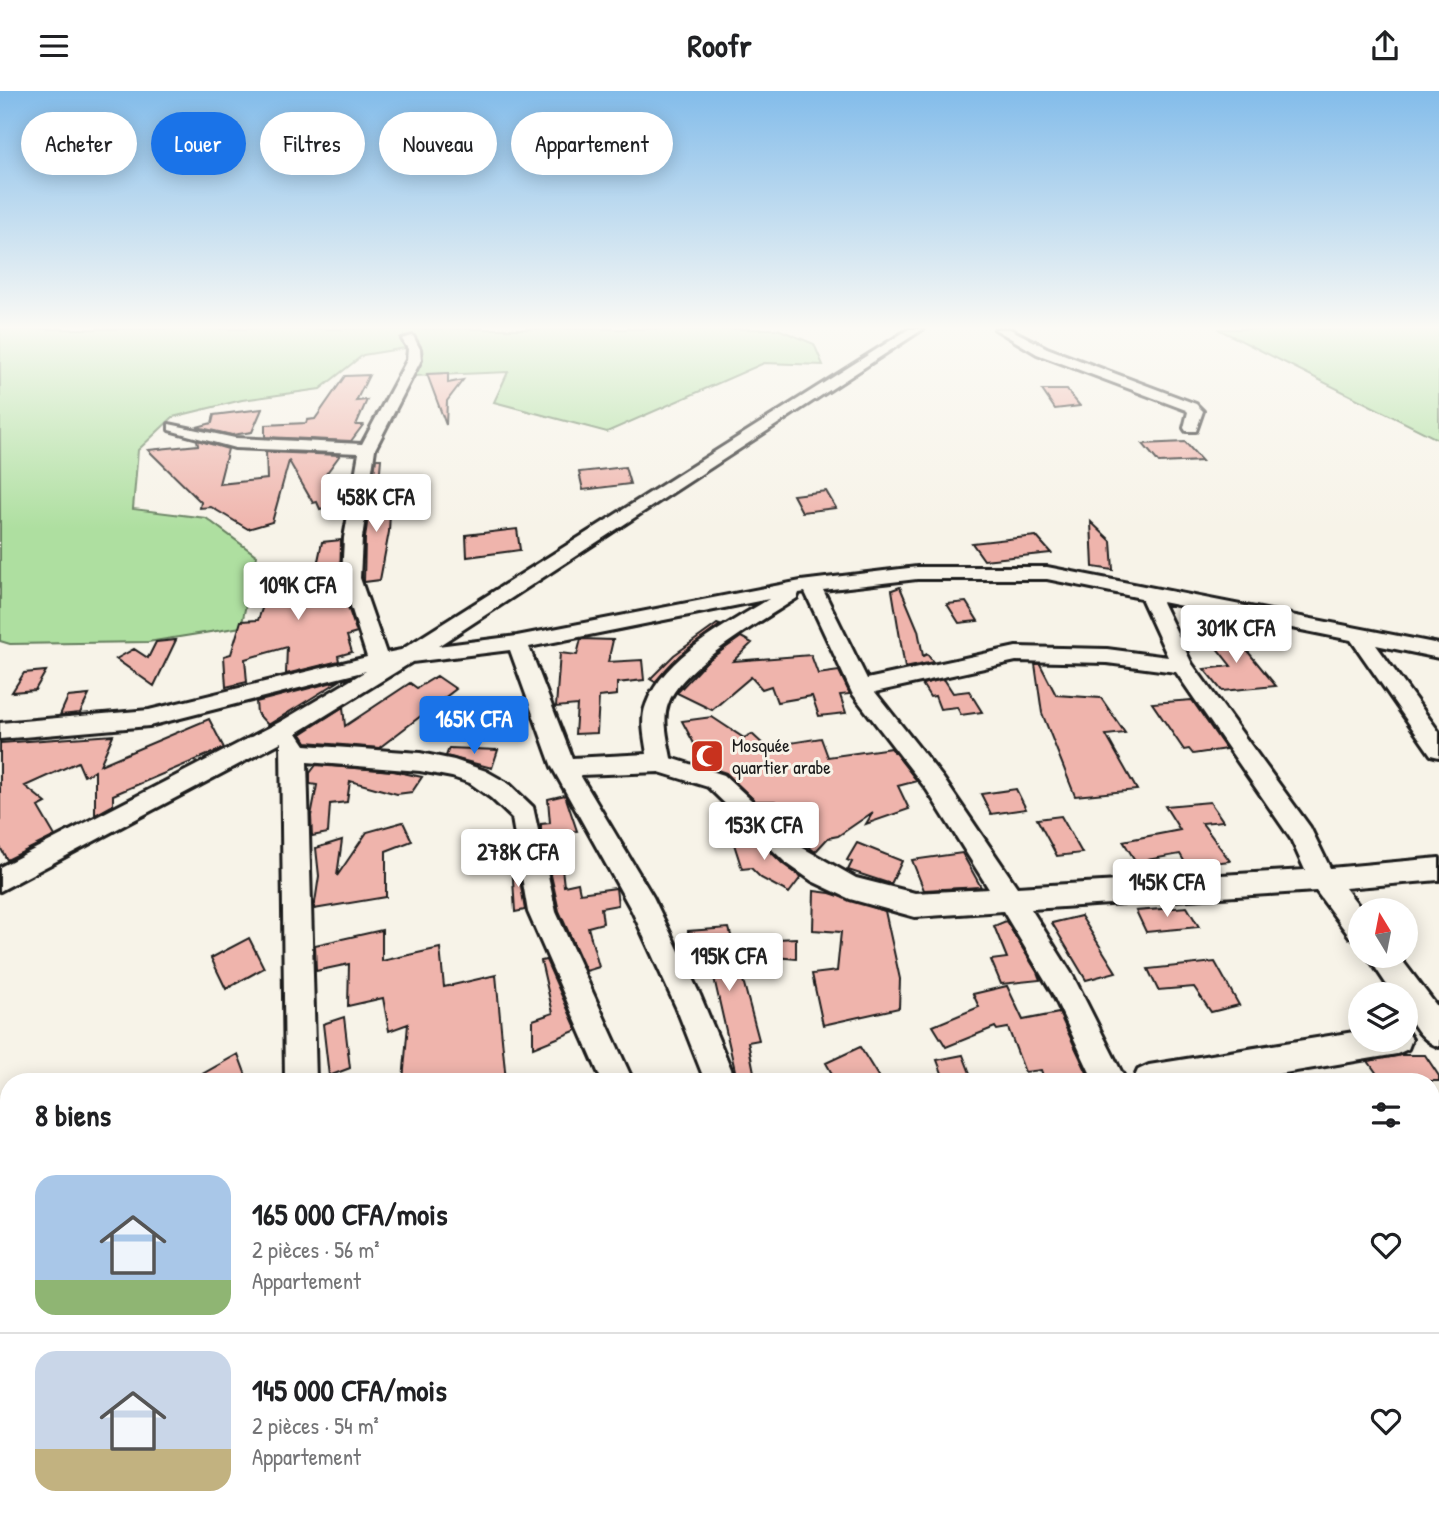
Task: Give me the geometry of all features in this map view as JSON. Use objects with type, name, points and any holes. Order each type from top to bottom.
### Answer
[{"type":"street","points":[[380,664],[359,612],[351,577],[356,513],[367,449],[397,396]]},
{"type":"street","points":[[0,880],[292,741],[407,656],[812,396]]},
{"type":"street","points":[[1161,396],[1196,411],[1191,428]]},
{"type":"street","points":[[174,427],[235,443],[367,449]]},
{"type":"street","points":[[0,731],[149,718],[328,672],[380,664],[407,656],[517,643],[807,586],[917,573],[1014,570],[1047,573],[1439,650]]},
{"type":"street","points":[[807,586],[860,688],[935,784],[1063,985],[1106,1073]]},
{"type":"street","points":[[660,763],[654,718],[658,702],[668,685],[711,647],[807,586]]},
{"type":"street","points":[[1149,594],[1183,666],[1301,834],[1323,880],[1348,912]]},
{"type":"street","points":[[1358,635],[1439,749]]},
{"type":"street","points":[[517,643],[564,767],[643,905],[690,1005],[717,1073]]},
{"type":"street","points":[[860,688],[1016,654],[1107,656],[1183,666]]},
{"type":"street","points":[[292,741],[301,1073]]},
{"type":"street","points":[[292,741],[454,769],[478,777],[500,791],[524,814],[542,912],[614,1073]]},
{"type":"street","points":[[564,767],[632,762],[660,763],[716,781],[794,855],[850,888],[915,905],[1323,880],[1439,869]]},
{"type":"street","points":[[1391,968],[1439,1033],[1418,1036]]},
{"type":"street","points":[[1196,1073],[1348,1047]]},
{"type":"green space","points":[[0,396],[272,396],[242,400],[173,417],[138,450],[133,509],[206,518],[257,556],[241,627],[148,642],[10,644],[0,641]]},
{"type":"green space","points":[[497,396],[689,396],[607,432],[494,402]]},
{"type":"green space","points":[[1351,396],[1439,396],[1439,440]]},
{"type":"building","points":[[331,396],[359,396],[356,401],[367,400],[356,425],[363,425],[351,441],[265,437],[265,425],[306,423],[307,420],[315,419]]},
{"type":"building","points":[[435,396],[451,396],[447,401],[446,425]]},
{"type":"building","points":[[1046,396],[1072,396],[1080,406],[1055,409]]},
{"type":"building","points":[[262,409],[252,432],[232,435],[197,427],[212,423],[214,415]]},
{"type":"building","points":[[197,440],[228,449],[219,484],[267,479],[266,452],[340,455],[323,478],[352,476],[348,502],[320,509],[317,502],[313,503],[289,461],[272,522],[248,529],[211,507],[200,508],[201,502],[148,450],[198,445]]},
{"type":"building","points":[[1185,442],[1202,461],[1159,463],[1143,444]]},
{"type":"building","points":[[376,459],[381,459],[376,515],[390,513],[389,532],[380,580],[364,582],[365,538]]},
{"type":"building","points":[[625,467],[630,484],[583,490],[579,472]]},
{"type":"building","points":[[826,491],[836,508],[802,512],[793,495]]},
{"type":"building","points":[[1091,522],[1111,541],[1113,570],[1093,567]]},
{"type":"building","points":[[517,529],[520,550],[467,557],[466,535]]},
{"type":"building","points":[[1036,536],[1051,553],[984,560],[972,543]]},
{"type":"building","points":[[341,540],[340,584],[357,633],[347,636],[352,652],[338,656],[339,661],[286,674],[287,647],[245,659],[247,682],[226,687],[224,656],[231,654],[241,621],[258,620],[271,583],[314,580],[322,542]]},
{"type":"building","points":[[900,587],[918,630],[923,656],[927,654],[933,662],[905,668],[892,590]]},
{"type":"building","points":[[966,602],[978,621],[959,623],[947,604]]},
{"type":"building","points":[[717,624],[720,625],[680,655],[655,682],[650,679],[674,655]]},
{"type":"building","points":[[1231,631],[1276,686],[1222,691],[1204,669],[1231,666],[1205,633]]},
{"type":"building","points":[[741,637],[752,643],[733,661],[811,655],[818,674],[839,671],[850,694],[840,695],[846,713],[819,716],[812,696],[777,702],[771,686],[762,689],[751,677],[712,710],[677,693],[707,661]]},
{"type":"building","points":[[581,639],[613,640],[608,662],[642,660],[644,680],[617,683],[617,695],[599,697],[597,733],[575,734],[577,705],[556,707],[560,653],[577,655]]},
{"type":"building","points":[[176,640],[154,686],[116,659],[134,649],[148,658],[156,642]]},
{"type":"building","points":[[1035,664],[1040,664],[1056,695],[1101,698],[1125,733],[1106,735],[1137,790],[1075,796],[1042,713]]},
{"type":"building","points":[[46,671],[35,690],[12,692],[24,673]]},
{"type":"building","points":[[437,676],[456,689],[379,748],[306,742],[301,734],[343,707],[345,726],[410,683],[417,688]]},
{"type":"building","points":[[944,679],[953,693],[969,691],[982,712],[961,715],[957,707],[940,709],[935,696],[930,697],[922,684]]},
{"type":"building","points":[[341,680],[268,725],[257,713],[256,702]]},
{"type":"building","points":[[89,695],[80,713],[60,715],[68,697]]},
{"type":"building","points":[[1192,700],[1226,749],[1193,754],[1189,749],[1184,750],[1152,703]]},
{"type":"building","points":[[712,717],[744,738],[752,734],[766,747],[821,738],[828,757],[891,748],[917,781],[898,786],[909,809],[866,824],[873,812],[838,836],[828,838],[815,852],[763,807],[773,801],[755,801],[726,773],[714,769],[699,753],[682,721]]},
{"type":"building","points":[[209,719],[224,748],[113,795],[113,805],[95,815],[95,771],[84,776],[78,762],[25,786],[46,803],[38,807],[55,836],[7,860],[0,847],[0,743],[113,735],[100,765]]},
{"type":"building","points":[[449,748],[498,750],[492,768],[446,756]]},
{"type":"building","points":[[316,765],[393,771],[422,777],[412,792],[397,794],[350,781],[347,802],[330,804],[328,833],[312,836],[311,816],[317,785],[310,784],[310,773]]},
{"type":"building","points":[[1016,789],[1026,809],[991,814],[981,794]]},
{"type":"building","points":[[565,795],[577,831],[558,833],[564,886],[578,883],[580,893],[616,888],[618,905],[601,908],[603,923],[588,927],[599,967],[586,971],[559,911],[541,830],[541,824],[550,823],[548,799]]},
{"type":"building","points":[[1210,802],[1223,821],[1202,823],[1230,861],[1187,866],[1180,854],[1136,862],[1123,841],[1180,830],[1165,806]]},
{"type":"building","points":[[1061,816],[1082,853],[1057,856],[1037,819]]},
{"type":"building","points":[[403,822],[412,841],[386,851],[386,897],[314,909],[319,876],[316,848],[342,840],[337,876],[367,832]]},
{"type":"building","points":[[740,822],[783,864],[801,877],[789,893],[761,878],[751,868],[742,869],[734,844],[749,841],[733,826]]},
{"type":"building","points":[[857,843],[902,861],[891,884],[848,870],[852,862],[847,860]]},
{"type":"building","points":[[962,853],[981,887],[924,890],[912,860]]},
{"type":"building","points":[[517,862],[525,910],[515,912],[512,863]]},
{"type":"building","points":[[814,891],[830,893],[885,911],[900,979],[899,1008],[823,1025],[812,974],[837,971],[841,932],[813,930]]},
{"type":"building","points":[[1187,907],[1199,927],[1146,932],[1136,911]]},
{"type":"building","points":[[1081,916],[1116,972],[1086,980],[1052,923]]},
{"type":"building","points":[[1006,921],[1040,980],[1001,984],[991,960],[1007,958],[994,926]]},
{"type":"building","points":[[729,928],[759,1040],[748,1042],[754,1072],[736,1073],[708,951],[689,953],[688,931]]},
{"type":"building","points":[[382,930],[382,961],[440,948],[444,987],[496,975],[505,1073],[404,1073],[408,1024],[389,1031],[383,998],[348,1006],[349,964],[316,971],[315,945]]},
{"type":"building","points":[[249,938],[264,968],[226,989],[211,958]]},
{"type":"building","points":[[796,938],[796,959],[776,957],[777,939]]},
{"type":"building","points":[[546,960],[577,1030],[533,1048],[533,1020],[553,1013],[541,961]]},
{"type":"building","points":[[1215,962],[1239,1005],[1211,1012],[1194,987],[1158,990],[1148,969]]},
{"type":"building","points":[[1007,986],[1023,1020],[1059,1013],[1087,1073],[1042,1073],[1041,1070],[1025,1072],[1008,1028],[997,1030],[995,1027],[946,1047],[933,1026],[979,1007],[973,994]]},
{"type":"building","points":[[344,1017],[350,1068],[329,1073],[323,1024]]},
{"type":"building","points":[[860,1047],[876,1073],[832,1073],[826,1063]]},
{"type":"building","points":[[238,1054],[245,1073],[204,1073]]},
{"type":"building","points":[[963,1055],[970,1073],[942,1073],[937,1060]]},
{"type":"building","points":[[1401,1055],[1425,1055],[1437,1073],[1376,1073],[1368,1061]]},
{"type":"place","name":"Mosquée quartier arabe","points":[[707,756]]}]
